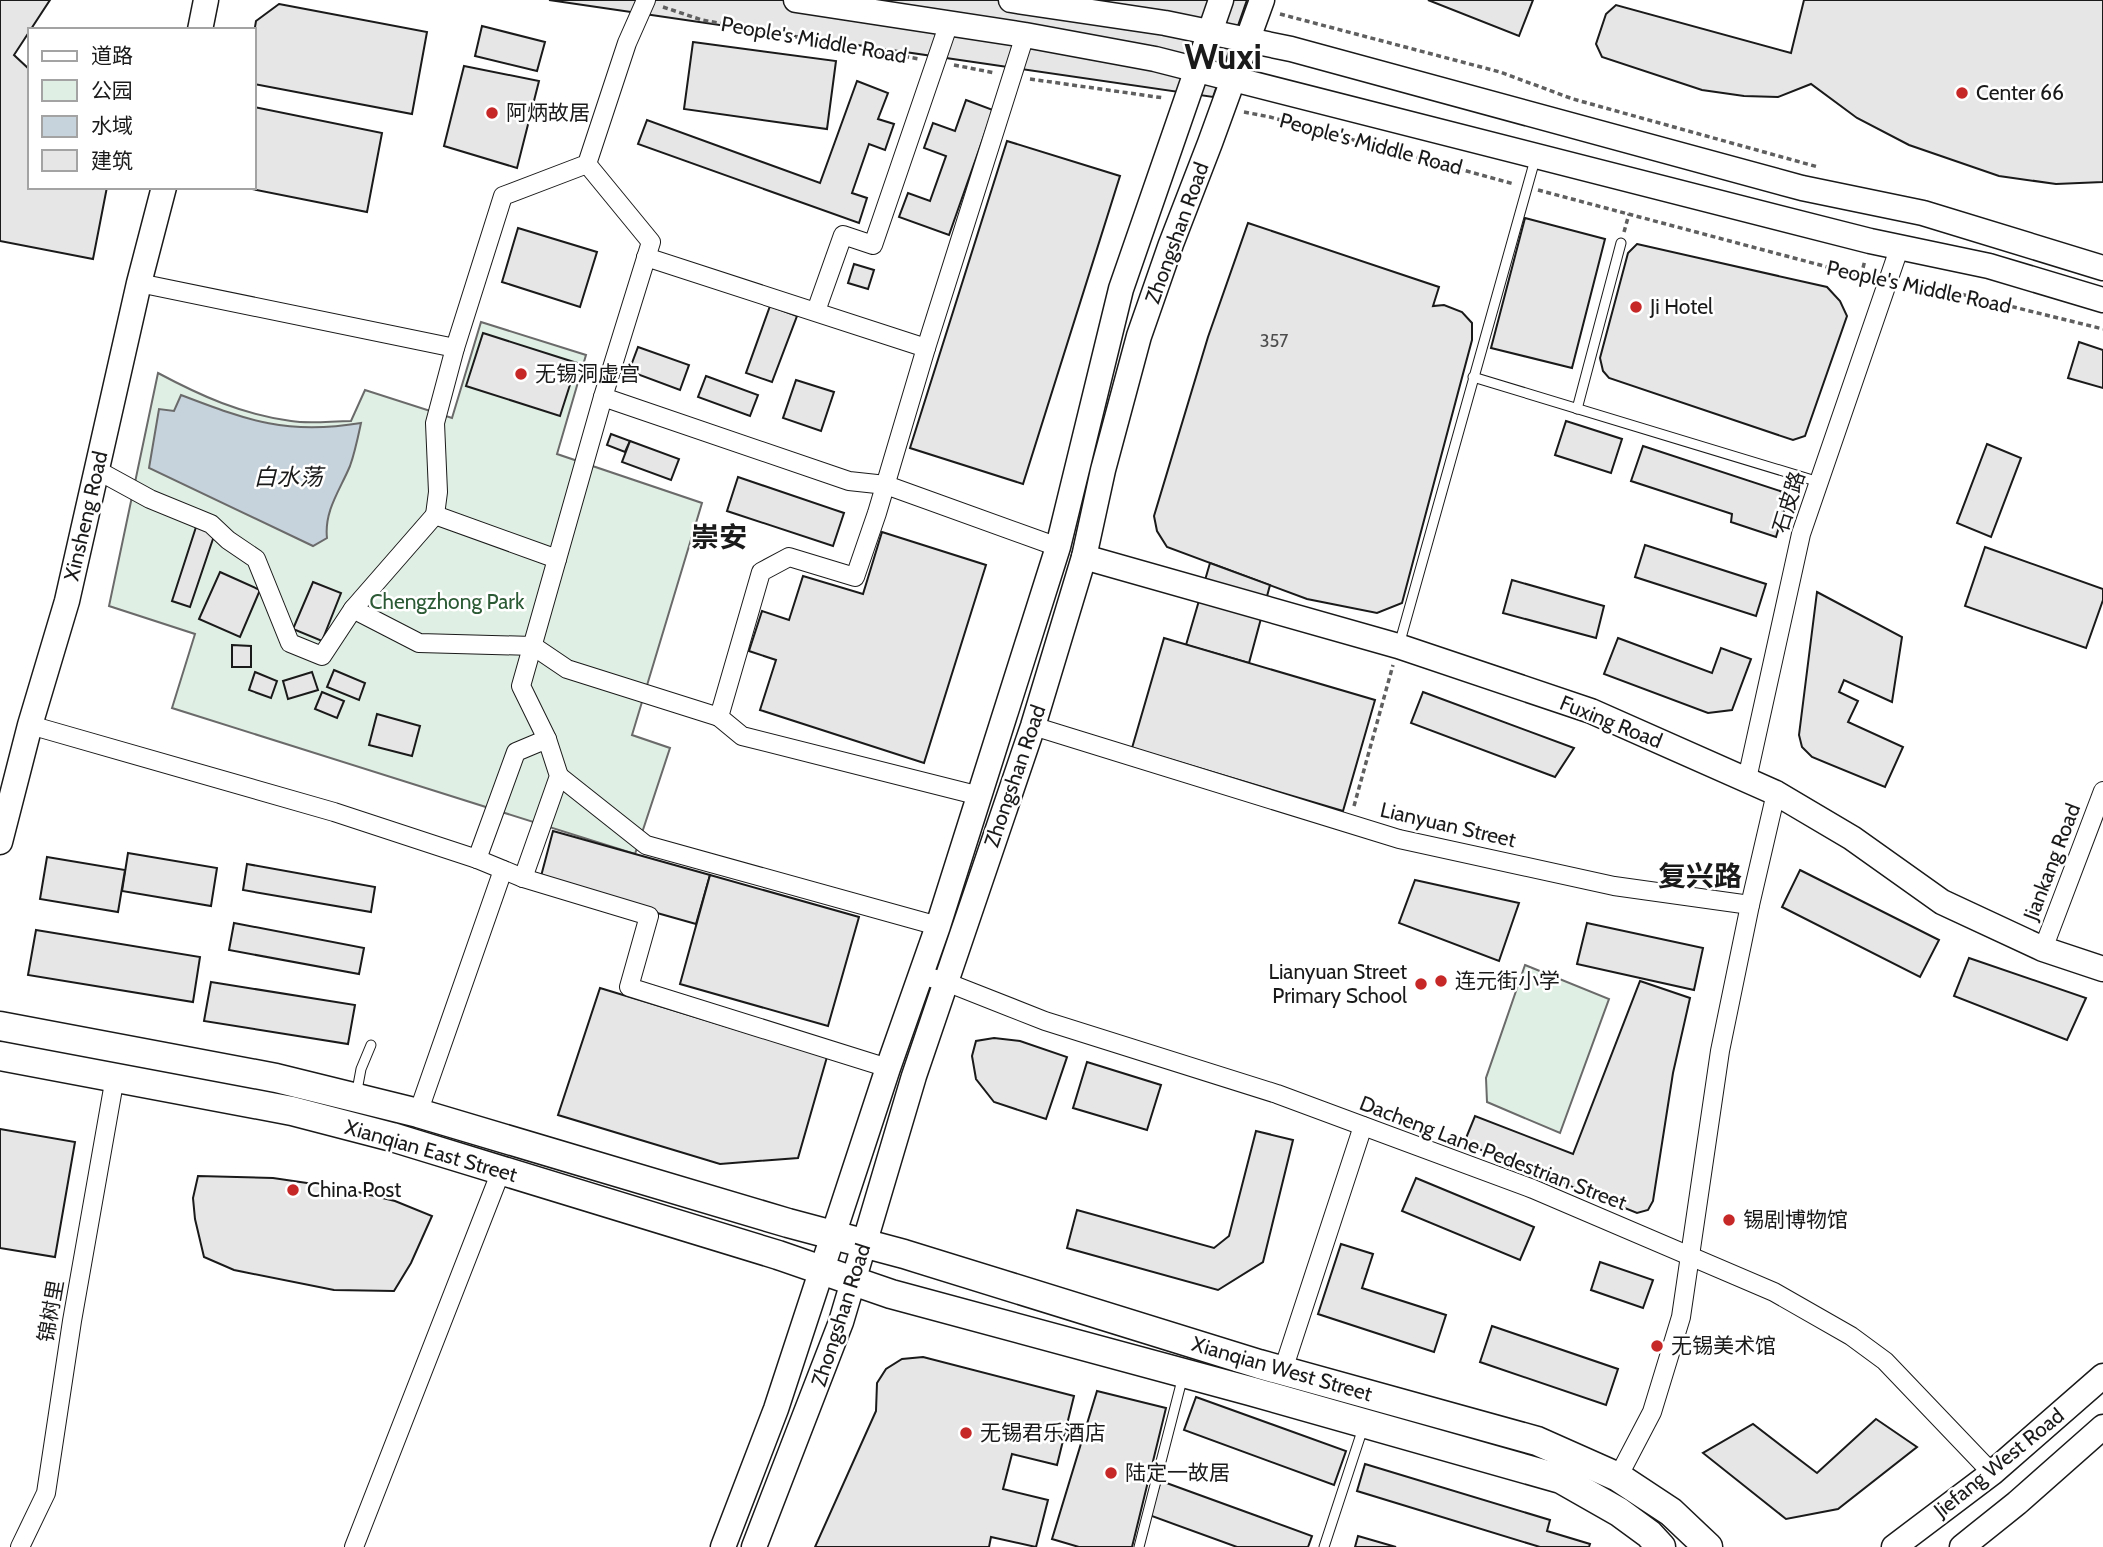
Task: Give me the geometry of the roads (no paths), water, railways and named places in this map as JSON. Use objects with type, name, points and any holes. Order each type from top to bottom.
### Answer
[{"type":"main road","points":[[200,28],[206,0]]},
{"type":"main road","name":"People's Middle Road","points":[[796,0],[1025,35],[1154,59],[1870,241],[1989,266],[2103,300]]},
{"type":"main road","points":[[1011,0],[1165,23],[1291,49],[1802,188],[1923,213],[2103,268]]},
{"type":"main road","name":"Zhongshan Road","points":[[723,1547],[776,1409],[980,796],[1058,547],[1121,289],[1222,0]]},
{"type":"main road","name":"Zhongshan Road","points":[[754,1547],[841,1322],[914,1076],[1033,726],[1084,557],[1103,470],[1139,336],[1260,5]]},
{"type":"main road","name":"Xinsheng Road","points":[[0,842],[30,725],[67,600],[139,283],[163,189]]},
{"type":"main road","name":"Fuxing Road","points":[[1084,557],[1398,646],[1591,711],[1776,793],[1852,838],[1942,902],[2043,949],[2103,969]]},
{"type":"main road","name":"Xianqian East Street","points":[[0,1026],[276,1078],[418,1113],[834,1235]]},
{"type":"main road","name":"Xianqian East Street","points":[[0,1056],[292,1111],[392,1137],[853,1281]]},
{"type":"main road","name":"Xianqian West Street","points":[[834,1235],[1283,1370],[1537,1441],[1618,1477],[1671,1512],[1708,1547]]},
{"type":"main road","name":"Xianqian West Street","points":[[853,1281],[891,1294],[1561,1479],[1619,1512],[1651,1541]]},
{"type":"main road","name":"Jiefang West Road","points":[[1894,1547],[1992,1473],[2103,1376]]},
{"type":"main road","name":"Jiefang West Road","points":[[1962,1547],[2017,1503],[2103,1427]]},
{"type":"street","points":[[587,164],[627,43],[646,1]]},
{"type":"street","points":[[816,310],[843,235],[873,244],[949,23]]},
{"type":"street","points":[[719,717],[761,572],[789,557],[855,577],[1025,35]]},
{"type":"street","points":[[587,164],[650,242],[520,686],[547,739],[559,776],[646,845],[938,926]]},
{"type":"street","points":[[97,470],[150,499],[211,524],[228,540],[256,559],[290,643],[323,656],[353,609],[435,515],[438,492],[435,423],[455,348],[503,196],[587,164]]},
{"type":"street","name":"石皮路","points":[[1747,779],[1801,534],[1900,246]]},
{"type":"street","points":[[646,257],[816,310],[926,348]]},
{"type":"street","points":[[139,283],[455,348]]},
{"type":"street","points":[[603,397],[849,481],[886,485],[1058,547]]},
{"type":"street","points":[[435,515],[557,559]]},
{"type":"street","points":[[353,609],[419,643],[533,646],[567,669],[719,717],[742,736],[980,796]]},
{"type":"street","points":[[30,725],[334,812],[477,859],[523,878],[649,916],[629,986],[888,1068]]},
{"type":"street","name":"Lianyuan Street","points":[[1033,726],[1399,839],[1614,886],[1750,905]]},
{"type":"street","points":[[477,859],[516,752],[547,739]]},
{"type":"street","points":[[523,878],[559,776]]},
{"type":"street","name":"Jiankang Road","points":[[2043,949],[2103,791]]},
{"type":"street","points":[[1618,1477],[1652,1412],[1681,1317],[1720,1051],[1776,793]]},
{"type":"street","points":[[418,1113],[503,870]]},
{"type":"street","name":"Dacheng Lane Pedestrian Street","points":[[921,975],[946,982],[1045,1021],[1277,1094],[1533,1189],[1774,1292],[1850,1336],[1885,1361],[1992,1473]]},
{"type":"street","name":"锦树里","points":[[20,1547],[46,1493],[72,1321],[115,1077]]},
{"type":"street","points":[[1283,1370],[1363,1126]]},
{"type":"street","points":[[354,1547],[501,1171]]},
{"type":"lane","points":[[1398,646],[1537,156]]},
{"type":"lane","points":[[1577,409],[1621,243]]},
{"type":"lane","points":[[1474,377],[1819,482]]},
{"type":"lane","points":[[355,1098],[361,1069],[371,1045]]},
{"type":"lane","points":[[1139,1547],[1184,1373]]},
{"type":"lane","points":[[1324,1547],[1364,1423]]},
{"type":"water","name":"白水荡","points":[[181,395],[227,412],[269,423],[311,427],[361,423],[350,466],[330,510],[327,538],[313,546],[149,468],[159,409],[174,411]]},
{"type":"place","name":"Center 66","points":[[1962,93]]},
{"type":"place","name":"阿炳故居","points":[[492,113]]},
{"type":"place","name":"Ji Hotel","points":[[1636,307]]},
{"type":"place","name":"无锡洞虚宫","points":[[521,374]]},
{"type":"place","name":"连元街小学","points":[[1441,981]]},
{"type":"place","name":"Lianyuan Street Primary School","points":[[1421,984]]},
{"type":"place","name":"China Post","points":[[293,1190]]},
{"type":"place","name":"锡剧博物馆","points":[[1729,1220]]},
{"type":"place","name":"无锡美术馆","points":[[1657,1346]]},
{"type":"place","name":"无锡君乐酒店","points":[[966,1433]]},
{"type":"place","name":"陆定一故居","points":[[1111,1473]]},
{"type":"district","name":"Wuxi","points":[[1223,57]]},
{"type":"district","name":"崇安","points":[[719,537]]},
{"type":"district","name":"复兴路","points":[[1700,876]]},
{"type":"park label","name":"Chengzhong Park","points":[[447,602]]}]
